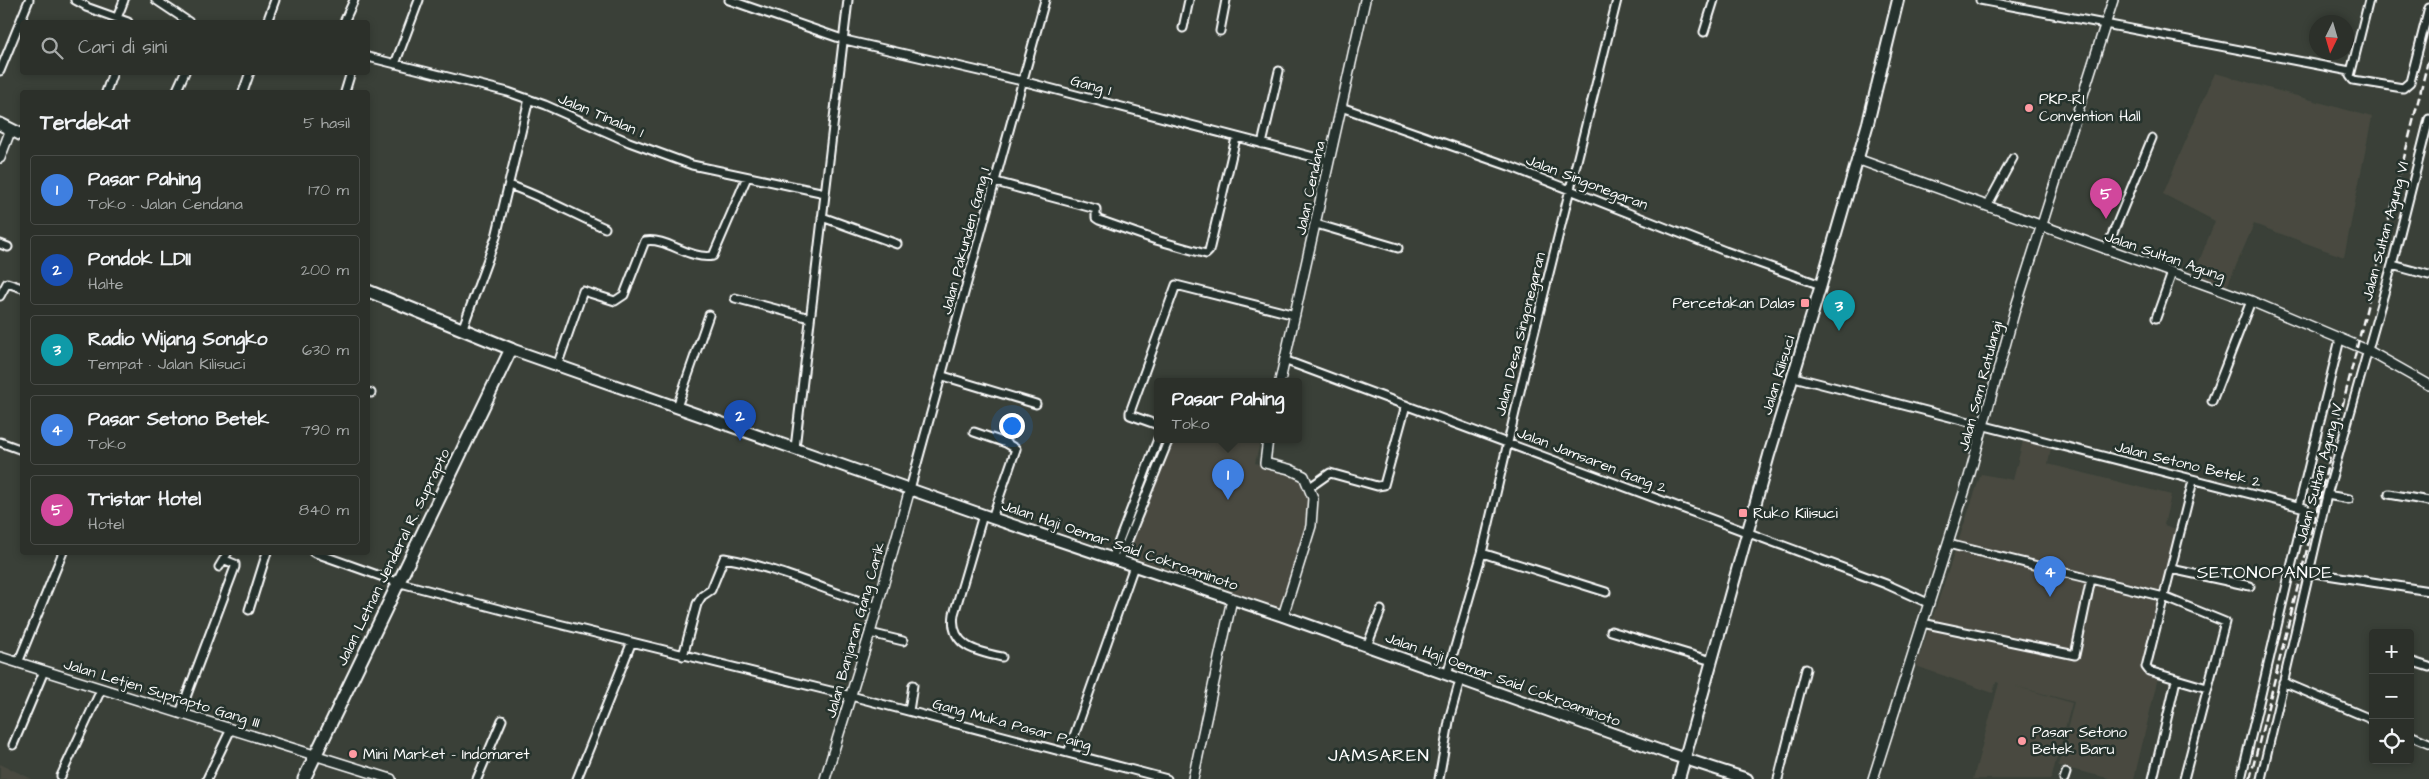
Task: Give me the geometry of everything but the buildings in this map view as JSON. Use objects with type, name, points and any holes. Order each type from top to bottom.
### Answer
[{"type":"main road","name":"Jalan Kilisuci","points":[[1679,779],[1749,533],[1769,455],[1822,285],[1898,0]]},
{"type":"main road","points":[[5,127],[20,134]]},
{"type":"main road","points":[[370,292],[510,349]]},
{"type":"main road","name":"Jalan Haji Oemar Said Cokroaminoto","points":[[510,349],[1116,561],[1283,616],[1685,759],[1748,779]]},
{"type":"main road","name":"Jalan Letnan Jenderal R. Suprapto","points":[[304,779],[510,349]]},
{"type":"street","points":[[21,20],[29,0]]},
{"type":"street","points":[[75,0],[122,20]]},
{"type":"street","points":[[117,18],[124,0]]},
{"type":"street","points":[[156,0],[186,20]]},
{"type":"street","points":[[268,20],[275,0]]},
{"type":"street","points":[[345,20],[354,0]]},
{"type":"street","points":[[395,64],[419,0]]},
{"type":"street","name":"Gang 1","points":[[729,0],[844,40],[1022,81],[1329,161]]},
{"type":"street","points":[[795,448],[848,0]]},
{"type":"street","name":"Jalan Pakunden Gang 1","points":[[910,489],[943,376],[1045,0]]},
{"type":"street","points":[[1183,28],[1189,0]]},
{"type":"street","points":[[1220,31],[1226,0]]},
{"type":"street","name":"Jalan Cendana","points":[[1281,378],[1366,0]]},
{"type":"street","name":"Jalan Desa Singonegaran","points":[[1447,675],[1482,553],[1618,0]]},
{"type":"street","points":[[1704,32],[1714,0]]},
{"type":"street","points":[[1980,0],[2350,71]]},
{"type":"street","name":"Jalan Sam Ratulangi","points":[[1872,779],[1985,426],[2014,313],[2113,0]]},
{"type":"street","points":[[2369,0],[2350,71],[2353,80],[2406,88],[2429,8]]},
{"type":"street","points":[[0,71],[20,22]]},
{"type":"street","name":"Jalan Tinalan 1","points":[[370,58],[529,99],[660,154],[692,165],[825,193]]},
{"type":"street","points":[[1262,144],[1279,71]]},
{"type":"street","points":[[107,90],[112,75]]},
{"type":"street","points":[[177,90],[183,75]]},
{"type":"street","points":[[244,90],[249,75]]},
{"type":"street","points":[[346,90],[350,75]]},
{"type":"street","points":[[462,330],[496,237],[529,99]]},
{"type":"street","name":"Jalan Singonegaran","points":[[1341,108],[1571,190],[1716,248],[1822,285]]},
{"type":"street","name":"Jalan Sultan Agung VI","points":[[2367,350],[2392,265],[2429,119]]},
{"type":"street","points":[[0,158],[5,127]]},
{"type":"street","points":[[996,182],[1096,210],[1099,220],[1156,240],[1206,254],[1209,251],[1220,211],[1236,138]]},
{"type":"street","points":[[2106,250],[2152,138]]},
{"type":"street","points":[[1987,206],[2013,158]]},
{"type":"street","name":"Jalan Sultan Agung","points":[[1857,159],[2251,301],[2367,350],[2429,385]]},
{"type":"street","points":[[556,366],[582,291],[611,300],[620,300],[624,295],[645,241],[656,241],[693,256],[713,256],[747,177]]},
{"type":"street","points":[[509,185],[545,198],[554,206],[605,228]]},
{"type":"street","points":[[822,218],[897,244]]},
{"type":"street","points":[[1316,224],[1398,248]]},
{"type":"street","points":[[0,244],[8,247]]},
{"type":"street","points":[[2392,265],[2429,275]]},
{"type":"street","points":[[2156,318],[2172,273]]},
{"type":"street","points":[[0,296],[7,283],[20,287]]},
{"type":"street","points":[[1154,424],[1136,418],[1130,415],[1130,412],[1176,285],[1295,315]]},
{"type":"street","points":[[735,298],[810,318]]},
{"type":"street","points":[[2212,401],[2251,301]]},
{"type":"street","points":[[677,407],[709,315]]},
{"type":"street","points":[[2241,779],[2306,512],[2305,508],[2299,506],[2344,340]]},
{"type":"street","name":"Jalan Sultan Agung IV","points":[[2261,779],[2327,495],[2367,350]]},
{"type":"street","name":"Jalan Jamsaren Gang 2","points":[[1284,360],[1886,584],[1928,603]]},
{"type":"street","points":[[943,376],[1036,404]]},
{"type":"street","name":"Jalan Setono Betek 2","points":[[1794,377],[2193,481],[2299,506]]},
{"type":"street","points":[[1310,487],[1330,473],[1377,486],[1384,485],[1406,405]]},
{"type":"street","points":[[974,432],[1006,443],[1016,449],[987,516],[954,614],[953,628],[959,639],[971,648],[1002,657]]},
{"type":"street","points":[[0,442],[20,449]]},
{"type":"street","points":[[1116,561],[1157,443]]},
{"type":"street","points":[[1116,561],[1167,443]]},
{"type":"street","points":[[1268,443],[1265,463],[1304,476],[1314,498],[1313,518],[1283,616]]},
{"type":"street","points":[[2193,481],[2146,667],[2149,671],[2207,688]]},
{"type":"street","name":"Jalan Banjaran Gang Carik","points":[[825,779],[878,607],[910,489]]},
{"type":"street","points":[[2389,494],[2429,500]]},
{"type":"street","points":[[2327,495],[2349,499]]},
{"type":"street","points":[[1948,544],[2164,598],[2225,623],[2184,779]]},
{"type":"street","points":[[1482,553],[1606,592]]},
{"type":"street","points":[[18,663],[62,555]]},
{"type":"street","points":[[249,610],[266,555]]},
{"type":"street","name":"Gang Muka Pasar Paing","points":[[322,555],[398,582],[632,644],[851,696],[1167,779]]},
{"type":"street","points":[[180,714],[235,564],[226,556],[219,567]]},
{"type":"street","points":[[683,656],[697,604],[702,596],[711,590],[724,558],[785,573],[826,590],[878,607]]},
{"type":"street","points":[[1068,753],[1134,566]]},
{"type":"street","points":[[2171,569],[2250,586]]},
{"type":"street","points":[[2308,572],[2429,591]]},
{"type":"street","points":[[1922,623],[2075,655],[2091,579]]},
{"type":"street","points":[[1193,779],[1232,599]]},
{"type":"street","points":[[1367,646],[1381,610]]},
{"type":"street","points":[[1611,631],[1712,661]]},
{"type":"street","points":[[870,633],[903,641]]},
{"type":"street","points":[[578,779],[632,644]]},
{"type":"street","name":"Jalan Letjen Suprapto Gang III","points":[[0,657],[391,779]]},
{"type":"street","points":[[2414,662],[2429,666]]},
{"type":"street","points":[[1778,779],[1806,669]]},
{"type":"street","points":[[13,745],[44,671]]},
{"type":"street","points":[[1439,779],[1450,716],[1460,680]]},
{"type":"street","points":[[2153,779],[2176,680]]},
{"type":"street","points":[[2283,682],[2371,719]]},
{"type":"street","points":[[909,711],[913,685]]},
{"type":"street","points":[[61,776],[101,690]]},
{"type":"street","points":[[477,779],[502,720]]},
{"type":"street","points":[[207,779],[231,728]]},
{"type":"street","points":[[2414,737],[2429,743]]},
{"type":"shaded area","points":[[2215,73],[2372,117],[2344,257],[2254,224],[2226,289],[2194,274],[2215,221],[2163,194]]},
{"type":"shaded area","points":[[2023,441],[2051,448],[2048,464],[2171,495],[2164,525],[2176,529],[2144,669],[2159,673],[2134,779],[2112,779],[2058,766],[2074,702],[2015,686],[2072,703],[2051,779],[1973,779],[1999,683],[1996,682],[1993,693],[1916,666],[1981,474],[2013,480]]},
{"type":"shaded area","points":[[1166,443],[1260,443],[1255,463],[1294,474],[1302,481],[1312,497],[1308,523],[1282,609],[1126,555]]},
{"type":"shaded area","points":[[0,764],[32,779],[0,779]]},
{"type":"railway","points":[[2250,779],[2429,57]]},
{"type":"place","name":"PKP-RI Convention Hall","points":[[2029,108]]},
{"type":"place","name":"Tristar Hotel","points":[[2106,219]]},
{"type":"place","name":"Percetakan Dalas","points":[[1805,303]]},
{"type":"place","name":"Radio Wijang Songko","points":[[1839,331]]},
{"type":"place","name":"Pondok LDII","points":[[740,441]]},
{"type":"place","name":"Pasar Pahing","points":[[1228,500]]},
{"type":"place","name":"Ruko Kilisuci","points":[[1743,513]]},
{"type":"place","name":"Pasar Setono Betek","points":[[2050,597]]},
{"type":"place","name":"Pasar Setono Betek Baru","points":[[2022,741]]},
{"type":"place","name":"Mini Market - Indomaret","points":[[353,754]]},
{"type":"district","name":"SETONOPANDE","points":[[2265,572]]},
{"type":"district","name":"JAMSAREN","points":[[1379,755]]}]
